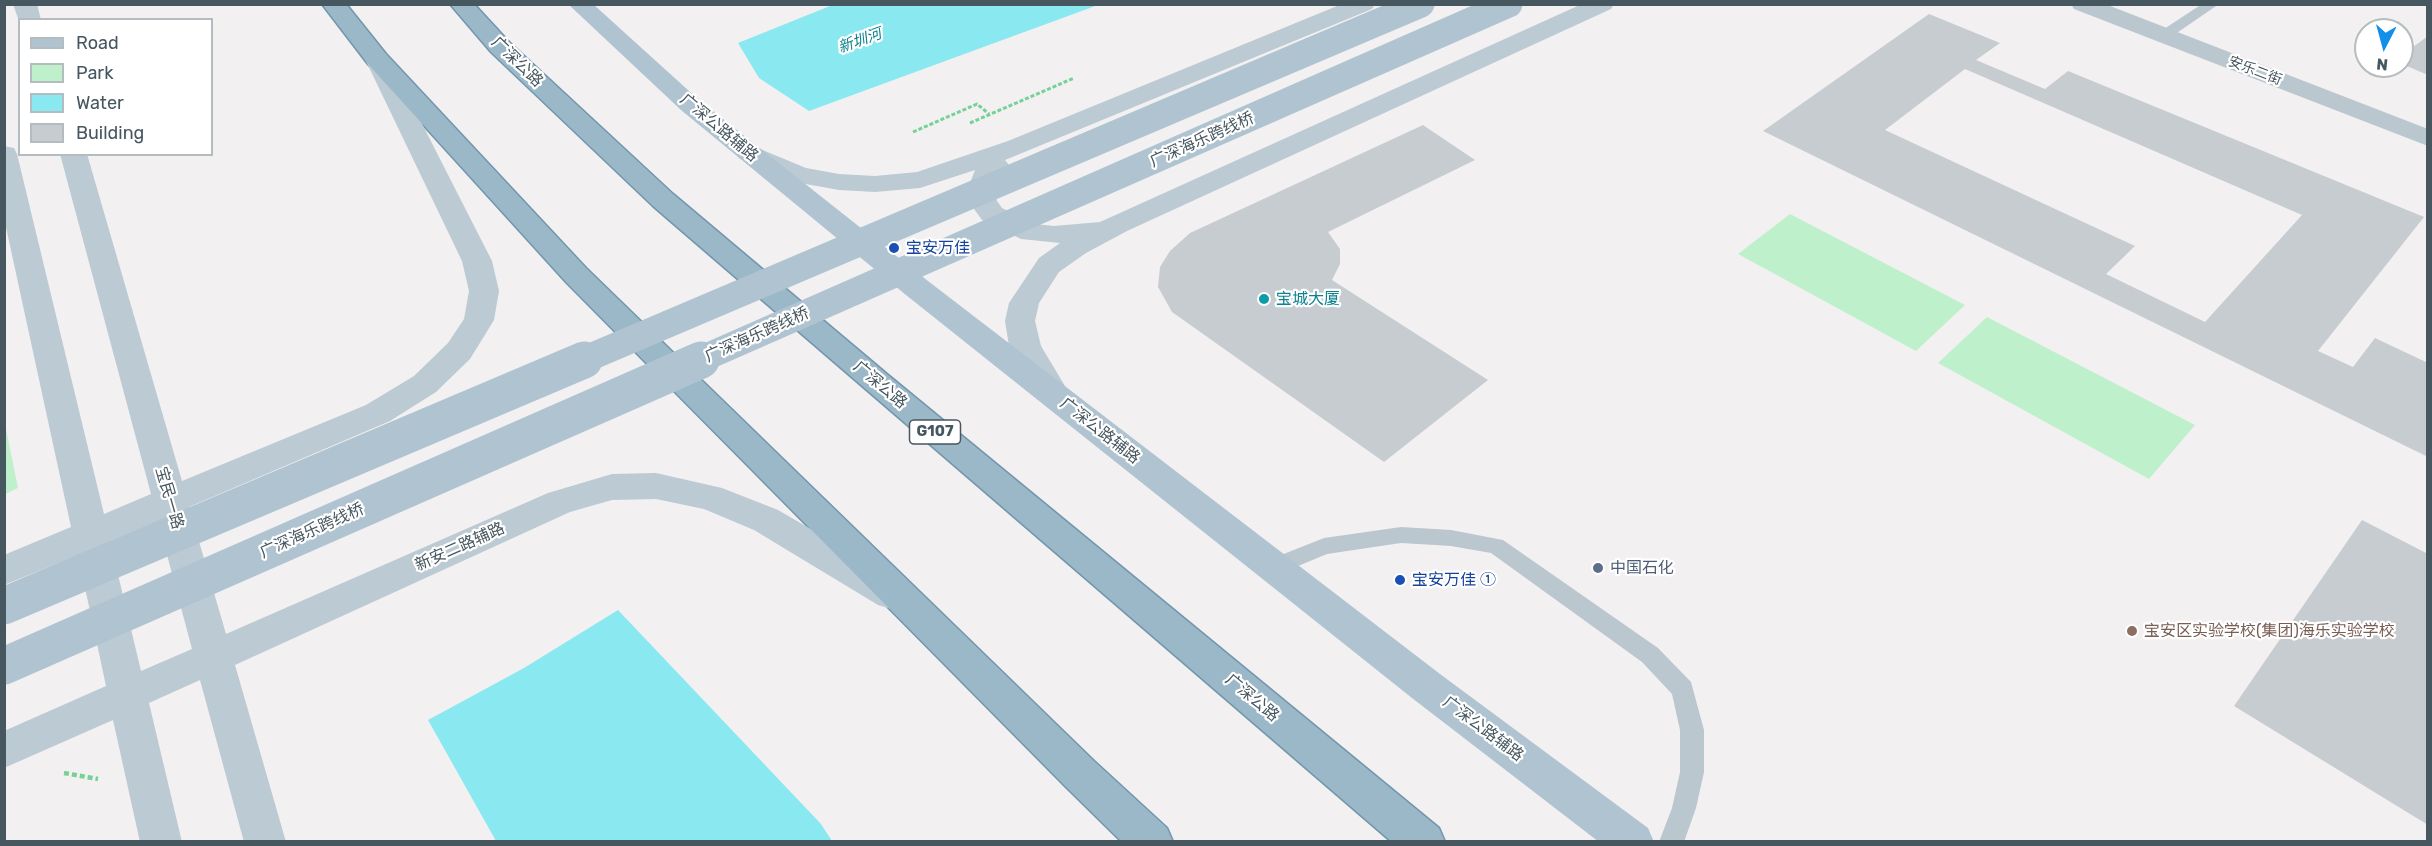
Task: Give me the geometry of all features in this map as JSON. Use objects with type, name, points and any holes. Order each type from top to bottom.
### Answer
[{"type":"highway","points":[[333,4],[377,59],[576,275],[917,610],[1080,774],[1152,842]]},
{"type":"highway","name":"广深公路","points":[[461,4],[500,47],[663,200],[877,383],[1424,842]]},
{"type":"main road","name":"广深公路辅路","points":[[579,4],[690,105],[1055,396],[1426,686],[1634,842]]},
{"type":"main road","points":[[748,152],[799,175],[875,184],[920,180],[1017,147],[1364,4]]},
{"type":"main road","points":[[4,606],[1421,4]]},
{"type":"main road","name":"广深海乐跨线桥","points":[[4,666],[1509,4]]},
{"type":"main road","points":[[1055,396],[1025,346],[1020,321],[1024,303],[1049,265],[1076,246],[1117,225],[1603,4]]},
{"type":"main road","points":[[4,571],[171,503],[378,413],[425,384],[459,351],[479,320],[484,291],[477,261],[377,59]]},
{"type":"main road","points":[[1017,147],[998,160],[987,173],[982,188],[983,202],[992,214],[1010,225],[1031,232],[1054,235],[1117,225]]},
{"type":"main road","points":[[4,154],[161,842]]},
{"type":"main road","name":"宝民一路","points":[[74,156],[266,842]]},
{"type":"main road","name":"新安二路辅路","points":[[4,750],[560,502],[612,487],[656,486],[710,497],[766,520],[917,610]]},
{"type":"street","name":"安乐二街","points":[[2082,4],[2427,138]]},
{"type":"lane","points":[[2163,36],[2211,4]]},
{"type":"lane","points":[[1274,567],[1324,546],[1401,535],[1451,538],[1496,546],[1650,655],[1683,689],[1692,730],[1692,772],[1684,808],[1671,842]]},
{"type":"path","points":[[961,126],[1074,78]]},
{"type":"path","points":[[913,132],[977,105],[990,114]]},
{"type":"path","points":[[57,774],[92,777],[103,782]]},
{"type":"green space","points":[[1790,214],[1965,305],[1916,351],[1738,254]]},
{"type":"green space","points":[[1987,317],[2195,425],[2149,479],[1938,363]]},
{"type":"green space","points":[[5,424],[18,488],[4,494]]},
{"type":"water","name":"新圳河","points":[[835,4],[1098,5],[809,111],[759,78],[738,43]]},
{"type":"water","points":[[618,610],[821,824],[832,841],[496,841],[428,720],[524,668]]},
{"type":"building","points":[[1929,14],[2000,43],[1976,60],[2045,89],[2068,71],[2424,217],[2318,351],[2353,367],[2375,338],[2428,363],[2428,457],[1763,131]],"holes":[[[1965,69],[2302,215],[2205,322],[2106,274],[2135,246],[1885,130]]]},
{"type":"building","points":[[2428,36],[2428,75],[2414,69],[2414,46]]},
{"type":"building","name":"宝城大厦","points":[[1423,125],[1475,160],[1328,232],[1340,249],[1340,264],[1332,280],[1488,380],[1384,462],[1172,312],[1158,287],[1160,267],[1170,251],[1190,233]]},
{"type":"building","points":[[2362,520],[2428,554],[2428,825],[2234,706]]},
{"type":"place","name":"宝安万佳","points":[[894,248]]},
{"type":"place","name":"宝城大厦","points":[[1264,299]]},
{"type":"place","name":"中国石化","points":[[1598,568]]},
{"type":"place","name":"宝安万佳 ①","points":[[1400,580]]},
{"type":"place","name":"宝安区实验学校(集团)海乐实验学校","points":[[2132,631]]}]
